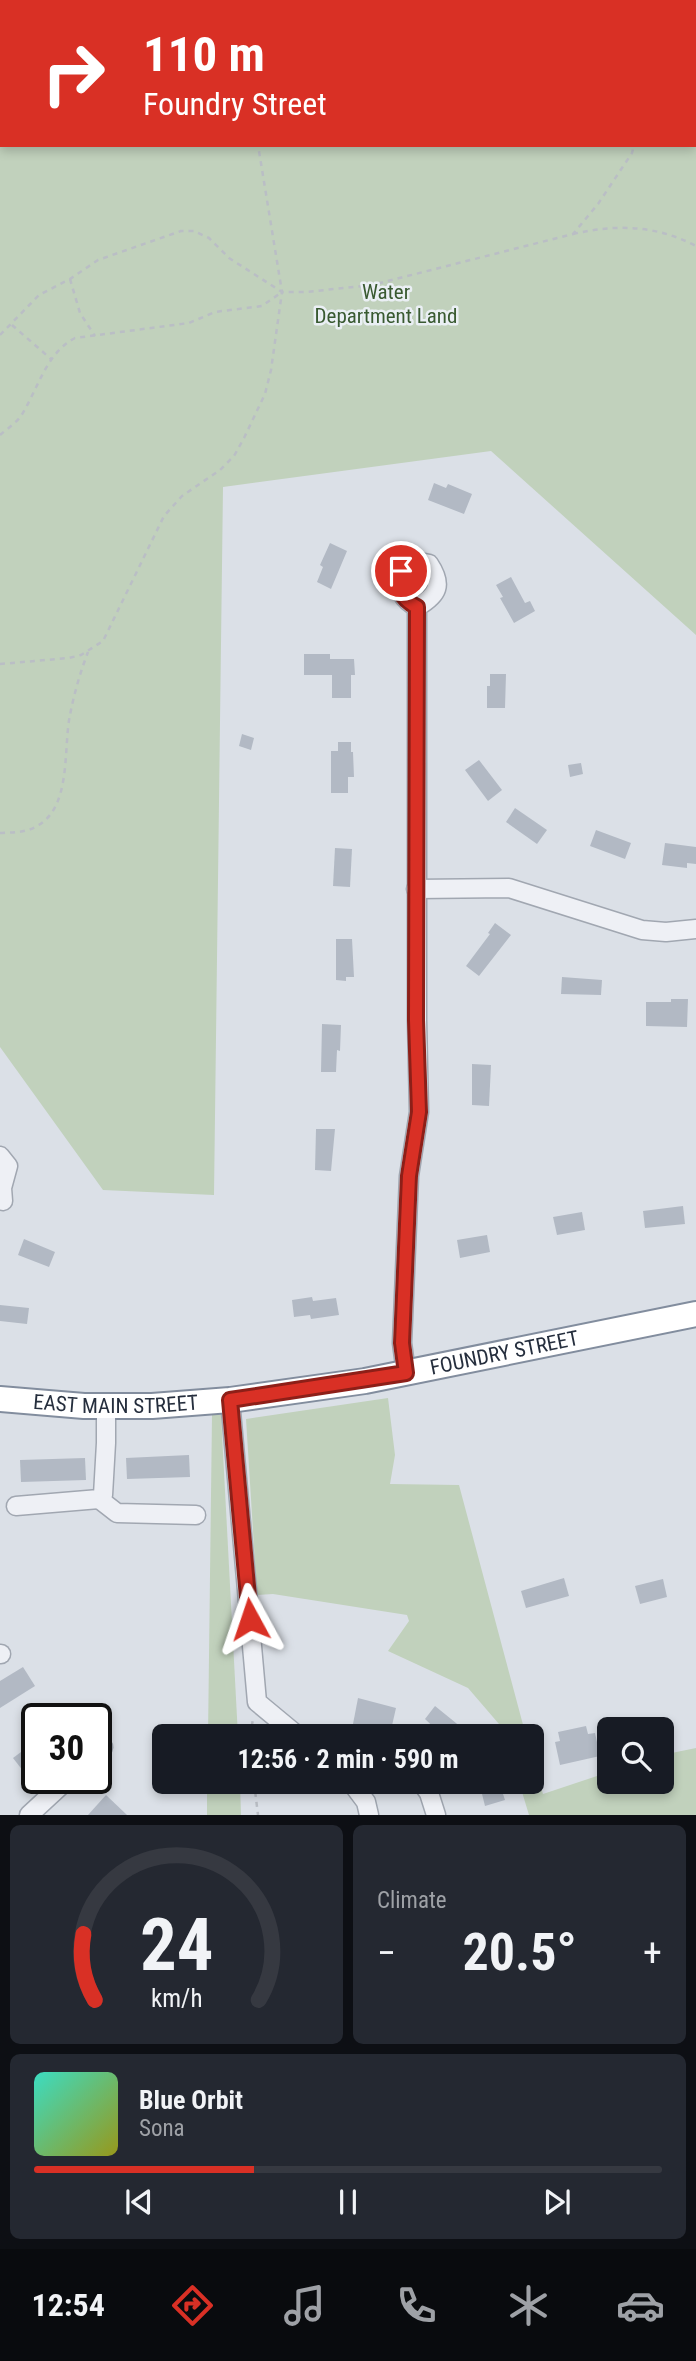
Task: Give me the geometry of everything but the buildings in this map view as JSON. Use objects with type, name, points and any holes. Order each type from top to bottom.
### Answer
[{"type":"highway","name":"FOUNDRY STREET","points":[[230,1400],[406,1373],[696,1314]]},
{"type":"highway","name":"EAST MAIN STREET","points":[[0,1399],[106,1406],[152,1406],[230,1400]]},
{"type":"street","points":[[406,1373],[402,1343],[409,1176],[419,1112],[416,889],[417,607]]},
{"type":"street","points":[[416,889],[509,888],[642,930],[666,932],[696,929]]},
{"type":"street","points":[[0,1156],[9,1166],[2,1188],[1,1203]]},
{"type":"street","points":[[230,1400],[257,1702],[284,1724]]},
{"type":"street","points":[[16,1506],[99,1499],[103,1495],[106,1406]]},
{"type":"street","points":[[99,1499],[117,1513],[196,1515]]},
{"type":"street","points":[[29,1815],[52,1794]]},
{"type":"street","points":[[360,1794],[366,1802],[369,1815]]},
{"type":"street","points":[[429,1794],[436,1815]]},
{"type":"path","points":[[0,664],[69,658],[103,641],[164,516],[182,496],[220,470],[234,456],[244,438],[265,394],[282,292],[258,147]]},
{"type":"path","points":[[573,234],[598,204],[634,147]]},
{"type":"path","points":[[0,335],[12,326],[40,295],[71,279],[98,260],[181,231],[194,231],[209,238],[229,258],[282,292],[372,285],[573,234],[620,226],[674,234],[696,246]]},
{"type":"path","points":[[71,279],[80,313],[95,336]]},
{"type":"path","points":[[0,435],[19,419],[51,359],[64,344],[75,338],[189,323],[215,313],[262,306],[282,292]]},
{"type":"path","points":[[12,326],[51,359]]},
{"type":"path","points":[[0,833],[24,832],[39,826],[52,812],[64,783],[69,717],[89,650]]},
{"type":"path","points":[[255,1794],[258,1815]]},
{"type":"green space","name":"Water Department Land","points":[[0,147],[696,147],[696,635],[491,451],[223,487],[214,1195],[103,1190],[0,1047]]},
{"type":"green space","points":[[388,1398],[395,1455],[390,1484],[459,1485],[523,1724],[499,1724],[468,1688],[388,1651],[409,1621],[407,1615],[273,1594],[257,1595],[246,1419]]},
{"type":"green space","points":[[212,1415],[221,1415],[237,1724],[208,1724]]},
{"type":"green space","points":[[696,1748],[696,1815],[529,1815],[523,1794],[544,1794],[597,1776],[597,1794],[674,1794],[674,1753]]},
{"type":"green space","points":[[207,1794],[240,1794],[241,1815],[207,1815]]},
{"type":"route","points":[[250,1619],[230,1400],[406,1373],[402,1343],[409,1176],[419,1112],[416,1020],[417,607],[402,595],[398,582],[401,571]]}]
